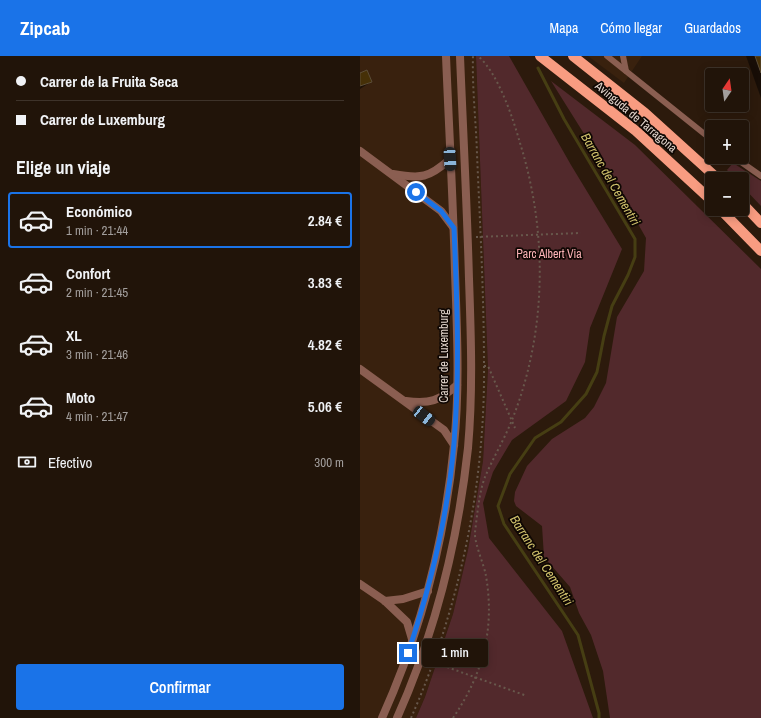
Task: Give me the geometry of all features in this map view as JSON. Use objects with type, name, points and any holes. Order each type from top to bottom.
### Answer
[{"type":"main road","name":"Avinguda de Tarragona","points":[[540,56],[636,131],[705,195]]},
{"type":"main road","name":"Avinguda de Tarragona","points":[[572,56],[645,113],[710,172]]},
{"type":"main road","points":[[749,210],[761,223]]},
{"type":"main road","points":[[727,216],[761,251]]},
{"type":"street","name":"Carrer de Luxemburg","points":[[382,718],[395,689],[428,591],[444,520],[454,445],[457,385],[454,228],[446,56]]},
{"type":"street","points":[[397,718],[421,658],[441,595],[457,522],[468,448],[472,367],[460,56]]},
{"type":"street","points":[[360,151],[441,211],[454,228]]},
{"type":"street","points":[[392,174],[415,178],[428,176],[450,159]]},
{"type":"street","points":[[360,369],[444,430],[454,445]]},
{"type":"street","points":[[405,401],[419,403],[434,401],[445,396],[457,385]]},
{"type":"street","points":[[360,584],[385,601],[407,622],[412,640]]},
{"type":"street","points":[[385,601],[403,600],[428,591]]},
{"type":"lane","points":[[607,56],[705,134]]},
{"type":"lane","points":[[623,56],[626,71]]},
{"type":"lane","points":[[744,164],[761,176]]},
{"type":"path","points":[[473,56],[473,64]]},
{"type":"path","points":[[453,718],[468,697],[477,678],[487,638],[490,609],[484,565],[474,535],[484,479],[512,420],[530,364],[536,330],[540,269],[540,234],[531,184],[512,115],[483,60],[478,56]]},
{"type":"path","points":[[468,237],[581,233]]},
{"type":"path","points":[[472,367],[488,366],[516,428]]},
{"type":"path","points":[[421,658],[527,696]]},
{"type":"shaded area","points":[[360,56],[476,56],[488,369],[483,461],[468,550],[453,614],[425,697],[416,718],[360,718]]},
{"type":"shaded area","points":[[588,56],[642,56],[624,83]]},
{"type":"green space","name":"Parc Albert Via","points":[[476,56],[509,56],[571,165],[622,249],[590,328],[585,362],[566,401],[512,440],[493,472],[483,503],[489,538],[562,631],[593,718],[416,718],[425,697],[453,614],[468,550],[483,461],[488,369]]},
{"type":"green space","points":[[551,81],[635,145],[705,214],[705,216],[707,216],[761,269],[761,718],[610,718],[603,671],[591,635],[579,613],[570,587],[544,557],[542,526],[516,506],[514,501],[515,492],[527,466],[552,439],[585,418],[594,407],[606,383],[617,317],[644,271],[646,238],[613,180]]},
{"type":"green space","points":[[732,164],[735,164],[747,172],[729,172],[727,170]]},
{"type":"green space","points":[[749,173],[761,181],[761,206],[749,193]]},
{"type":"building","points":[[755,56],[761,56],[761,73]]},
{"type":"building","points":[[367,70],[372,82],[360,86],[360,73]]},
{"type":"waterway","name":"Barranc del Cementiri","points":[[538,68],[564,119],[635,239],[635,257],[628,275],[612,306],[597,372],[586,394],[561,422],[535,438],[510,474],[498,506],[504,524],[578,635],[599,713],[599,718]]},
{"type":"route","points":[[408,653],[428,591],[444,520],[454,445],[457,385],[457,321],[454,228],[441,211],[416,192]]}]
